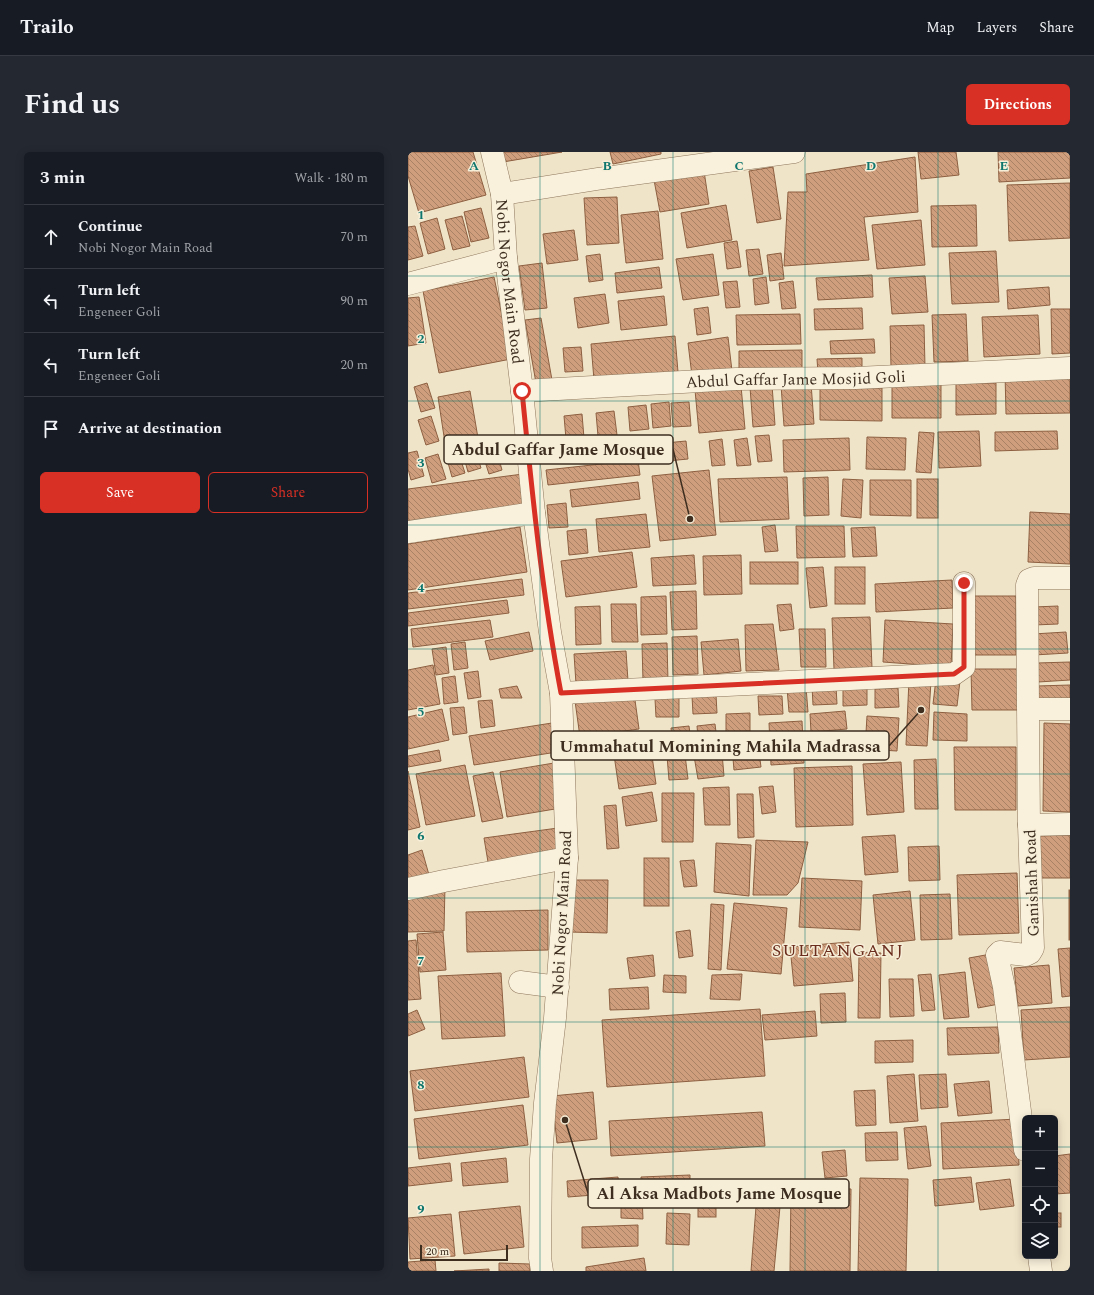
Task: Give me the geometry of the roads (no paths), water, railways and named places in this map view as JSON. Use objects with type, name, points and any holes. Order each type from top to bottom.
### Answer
[{"type":"street","name":"Nobi Nogor Main Road","points":[[492,152],[502,194],[506,258],[522,391],[534,512],[550,632],[561,693],[567,858],[556,1018],[545,1103],[541,1159],[540,1258],[542,1271]]},
{"type":"street","points":[[502,194],[597,179],[794,152]]},
{"type":"street","points":[[408,284],[506,258]]},
{"type":"street","name":"Abdul Gaffar Jame Mosjid Goli","points":[[522,391],[736,379],[856,378],[1070,368]]},
{"type":"street","points":[[408,532],[534,512]]},
{"type":"street","name":"Ganishah Road","points":[[1022,1127],[1004,987],[998,955],[1000,952],[1026,955],[1030,953],[1033,948],[1029,825],[1027,585],[1029,580],[1034,578],[1070,578]]},
{"type":"street","points":[[561,693],[954,674],[964,667],[964,583]]},
{"type":"street","points":[[1029,709],[1070,708]]},
{"type":"street","points":[[1029,825],[1070,824]]},
{"type":"street","points":[[408,889],[567,858]]},
{"type":"street","points":[[520,982],[558,987]]},
{"type":"street","points":[[1039,1259],[1041,1271]]},
{"type":"place","name":"Abdul Gaffar Jame Mosque","points":[[690,519]]},
{"type":"place","name":"Ummahatul Momining Mahila Madrassa","points":[[921,710]]},
{"type":"place","name":"Al Aksa Madbots Jame Mosque","points":[[565,1120]]},
{"type":"district","name":"SULTANGANJ","points":[[838,950]]}]
